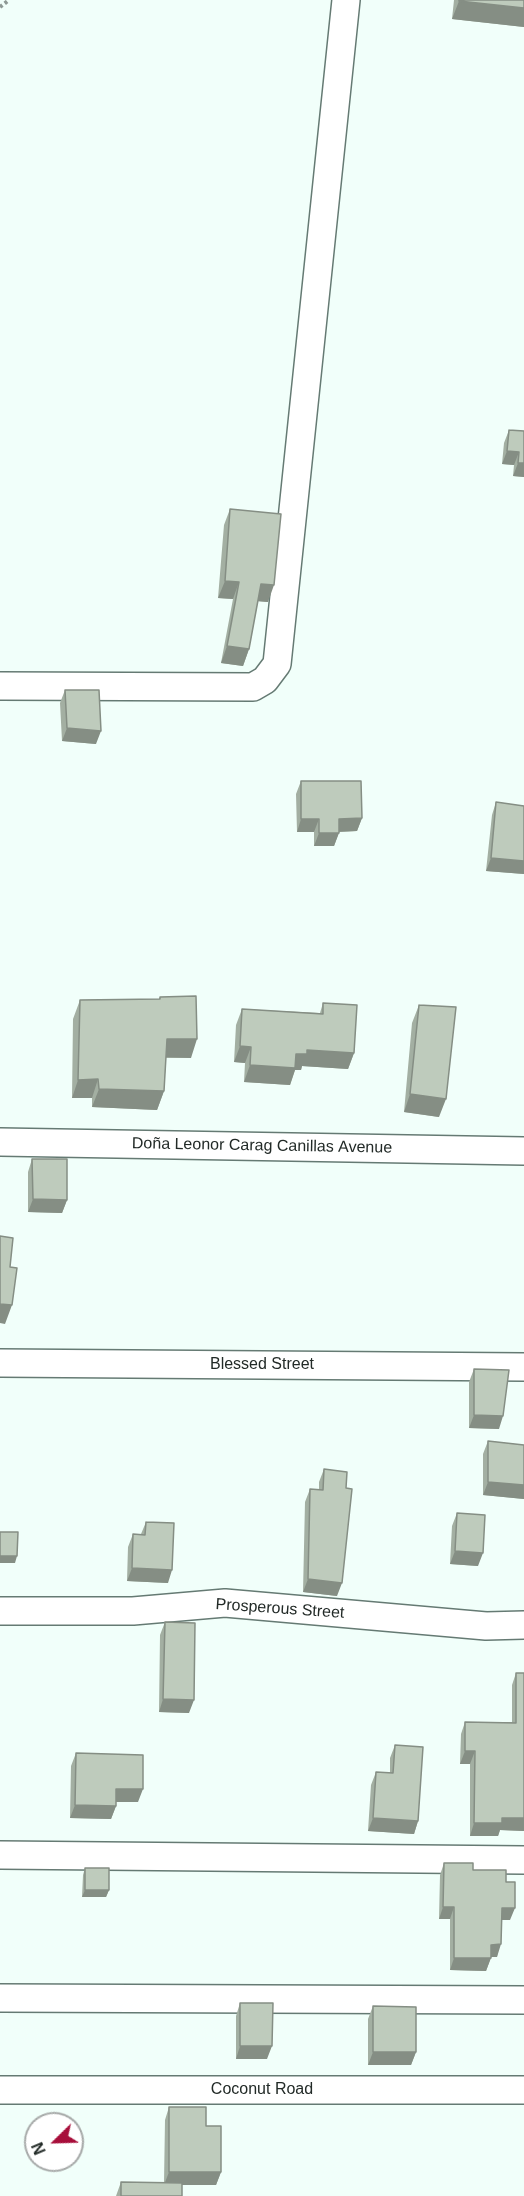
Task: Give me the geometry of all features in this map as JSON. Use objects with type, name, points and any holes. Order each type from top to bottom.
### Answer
[{"type":"street","points":[[0,687],[253,687],[265,680],[277,664],[346,0]]},
{"type":"street","name":"Doña Leonor Carag Canillas Avenue","points":[[0,1142],[524,1151]]},
{"type":"street","name":"Blessed Street","points":[[0,1363],[524,1367]]},
{"type":"street","name":"Prosperous Street","points":[[0,1611],[133,1611],[225,1603],[486,1626],[524,1625]]},
{"type":"street","points":[[0,1855],[524,1860]]},
{"type":"street","points":[[0,1998],[524,2000]]},
{"type":"street","name":"Coconut Road","points":[[0,2090],[524,2090]]},
{"type":"path","points":[[0,7],[9,0]]},
{"type":"building","points":[[524,0],[524,8],[459,1]]},
{"type":"building","points":[[509,430],[524,431],[524,463],[518,463],[519,452],[507,451]]},
{"type":"building","points":[[230,509],[281,514],[274,585],[261,584],[249,649],[227,646],[239,582],[225,581]]},
{"type":"building","points":[[65,690],[99,690],[101,731],[67,728]]},
{"type":"building","points":[[301,781],[361,781],[362,818],[339,819],[339,833],[319,833],[319,819],[301,819]]},
{"type":"building","points":[[496,802],[524,806],[524,861],[491,858]]},
{"type":"building","points":[[196,996],[197,1039],[167,1039],[164,1091],[99,1089],[98,1079],[78,1080],[80,1000]]},
{"type":"building","points":[[323,1003],[357,1005],[354,1053],[307,1050],[307,1054],[296,1054],[295,1068],[250,1065],[251,1047],[240,1046],[242,1009],[323,1014]]},
{"type":"building","points":[[419,1005],[456,1007],[446,1099],[410,1094]]},
{"type":"building","points":[[32,1159],[67,1159],[67,1200],[33,1199]]},
{"type":"building","points":[[0,1236],[13,1238],[10,1267],[17,1268],[12,1305],[0,1304]]},
{"type":"building","points":[[474,1369],[509,1370],[503,1416],[474,1415]]},
{"type":"building","points":[[488,1441],[524,1445],[524,1485],[488,1482]]},
{"type":"building","points":[[324,1469],[347,1472],[346,1488],[352,1489],[342,1583],[308,1579],[310,1489],[323,1490]]},
{"type":"building","points":[[457,1513],[485,1515],[483,1553],[455,1551]]},
{"type":"building","points":[[146,1522],[174,1523],[172,1570],[132,1568],[133,1534],[145,1535]]},
{"type":"building","points":[[0,1532],[18,1532],[17,1556],[0,1556]]},
{"type":"building","points":[[165,1622],[195,1623],[194,1700],[163,1699]]},
{"type":"building","points":[[516,1673],[524,1673],[524,1818],[502,1818],[502,1823],[474,1823],[475,1751],[465,1751],[465,1722],[516,1723]]},
{"type":"building","points":[[395,1745],[423,1747],[418,1821],[373,1818],[376,1772],[393,1773]]},
{"type":"building","points":[[76,1753],[143,1755],[143,1789],[116,1789],[116,1806],[75,1805]]},
{"type":"building","points":[[444,1863],[473,1863],[473,1870],[506,1870],[506,1882],[515,1882],[515,1908],[502,1908],[501,1944],[491,1945],[491,1958],[454,1958],[454,1907],[443,1907]]},
{"type":"building","points":[[85,1868],[109,1868],[109,1890],[85,1890]]},
{"type":"building","points":[[240,2003],[273,2003],[272,2046],[240,2046]]},
{"type":"building","points":[[373,2006],[416,2007],[416,2052],[373,2052]]},
{"type":"building","points":[[169,2107],[206,2107],[206,2126],[221,2126],[221,2172],[169,2172]]},
{"type":"building","points":[[121,2182],[182,2183],[182,2196],[121,2196]]}]
